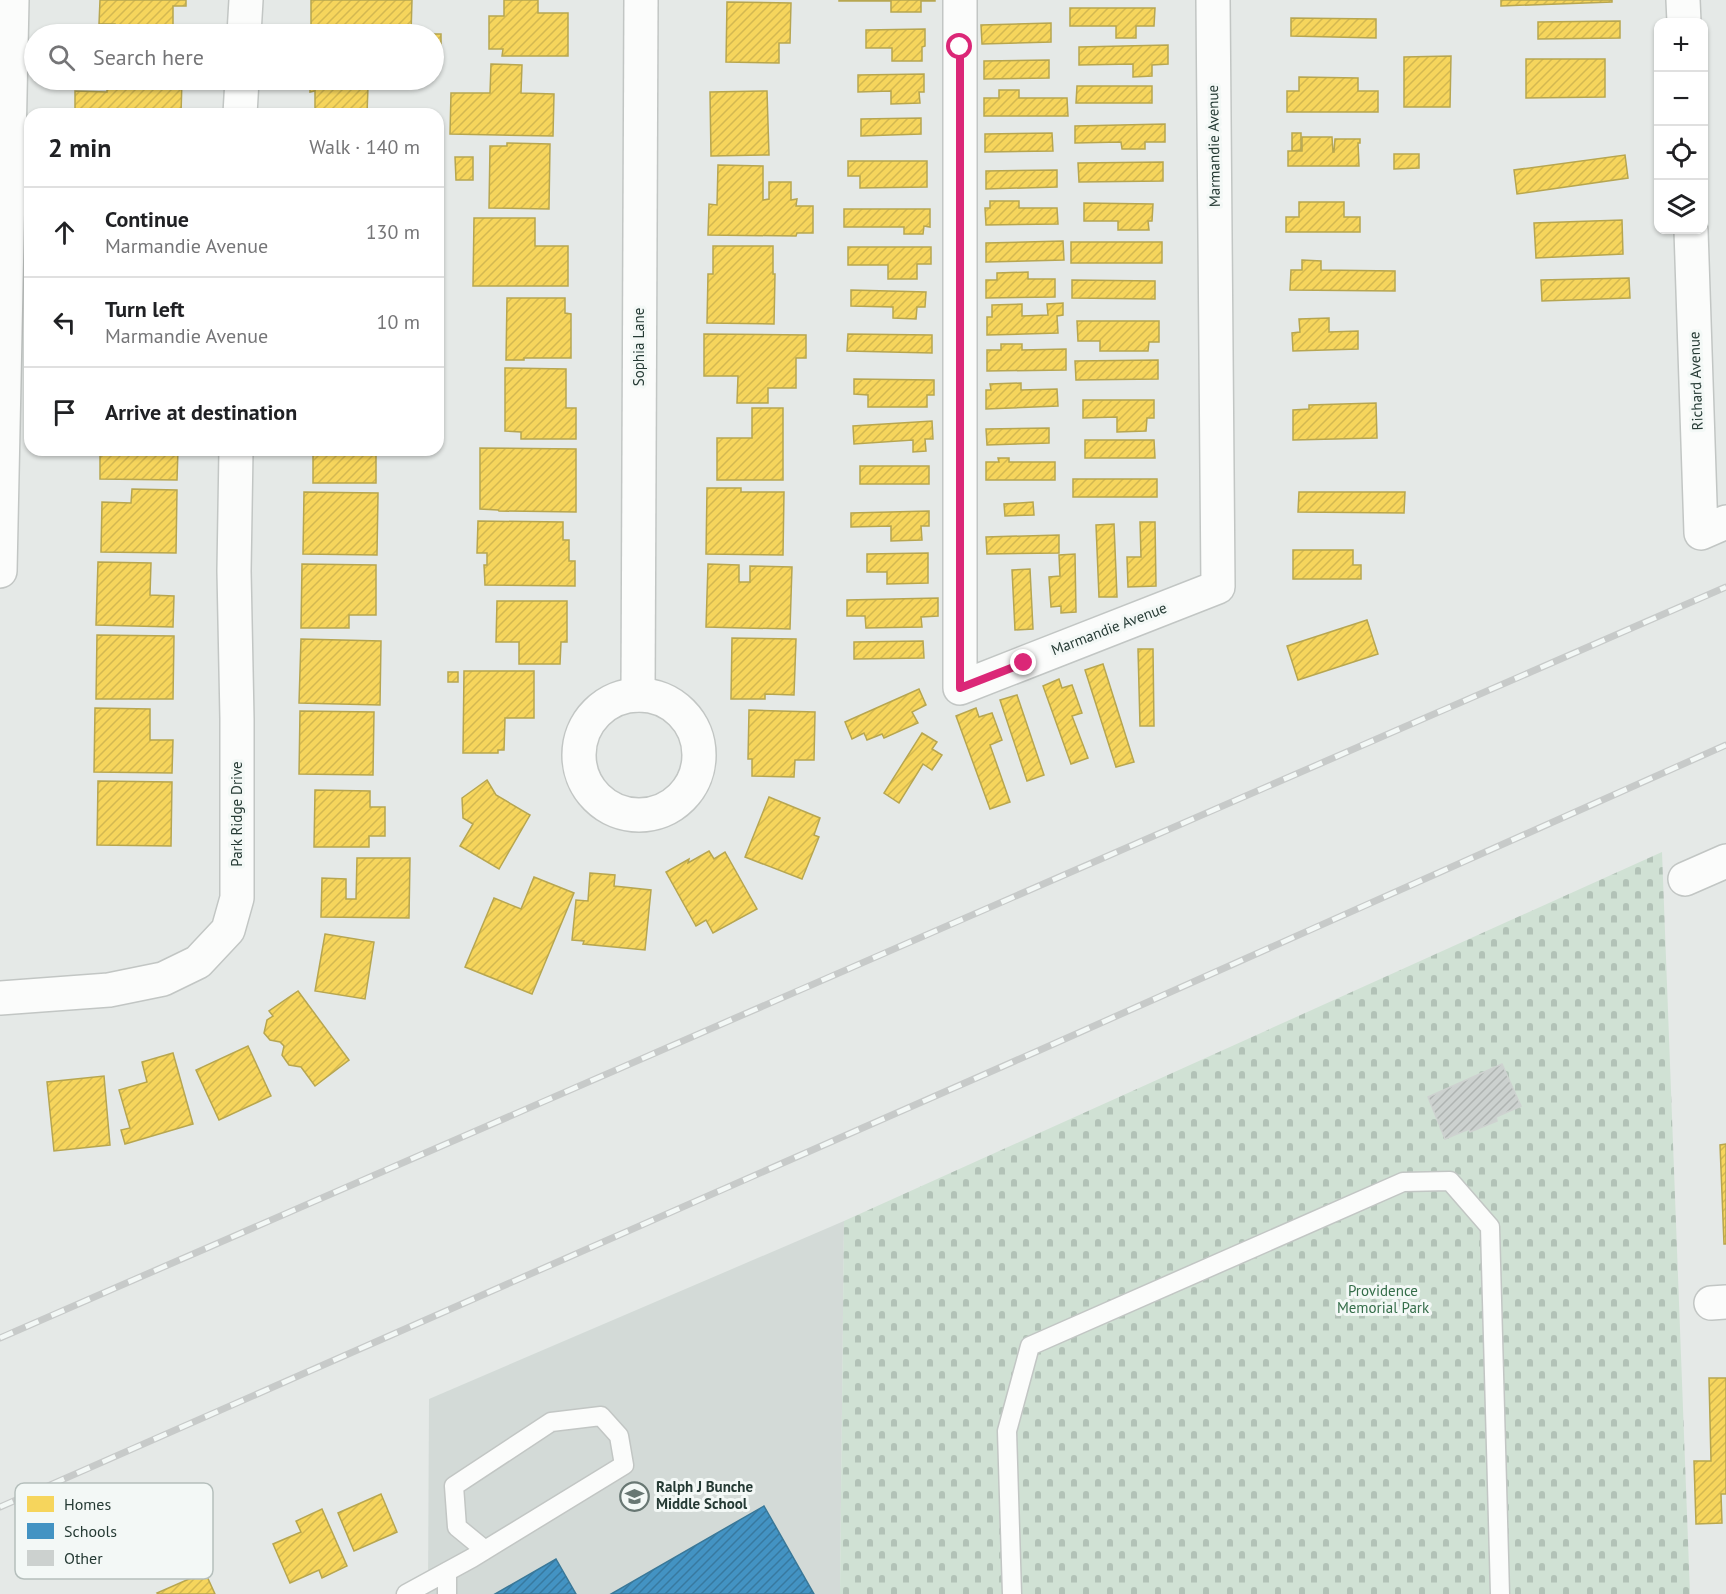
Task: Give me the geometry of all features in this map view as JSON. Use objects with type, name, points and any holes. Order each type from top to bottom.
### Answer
[{"type":"street","points":[[0,571],[12,0]]},
{"type":"street","points":[[245,24],[246,0]]},
{"type":"street","name":"Sophia Lane","points":[[638,695],[641,0]]},
{"type":"street","name":"Marmandie Avenue","points":[[960,0],[960,688],[1218,587],[1213,0]]},
{"type":"street","points":[[1683,0],[1684,18]]},
{"type":"street","points":[[240,108],[241,90]]},
{"type":"street","name":"Richard Avenue","points":[[1691,234],[1714,527]]},
{"type":"street","name":"Park Ridge Drive","points":[[0,998],[109,990],[163,979],[198,962],[228,930],[237,898],[234,582],[236,456]]},
{"type":"street","points":[[1685,879],[1726,861]]},
{"type":"lane","points":[[1012,1594],[1007,1431],[1030,1346],[1403,1182],[1450,1181],[1490,1227],[1500,1594]]},
{"type":"lane","points":[[406,1594],[485,1550],[624,1465],[619,1436],[601,1416],[551,1422],[454,1486],[457,1527],[485,1550]]},
{"type":"lane","points":[[447,1572],[447,1594]]},
{"type":"shaded area","name":"Ralph J Bunche Middle School","points":[[844,1221],[840,1594],[428,1594],[429,1399]]},
{"type":"green space","name":"Providence Memorial Park","points":[[1662,852],[1690,1594],[840,1594],[844,1221]]},
{"type":"building: Homes","points":[[100,0],[186,0],[186,6],[173,6],[173,24],[99,24]]},
{"type":"building: Homes","points":[[311,0],[412,0],[411,24],[311,24]]},
{"type":"building: Homes","points":[[504,0],[538,0],[538,13],[568,13],[568,56],[502,56],[503,49],[489,49],[489,16],[504,16]]},
{"type":"building: Homes","points":[[839,0],[935,1],[921,1],[921,12],[891,12],[891,1]]},
{"type":"building: Homes","points":[[1501,0],[1612,0],[1612,2],[1501,6]]},
{"type":"building: Homes","points":[[727,2],[791,3],[790,43],[779,43],[779,63],[726,62]]},
{"type":"building: Homes","points":[[1070,8],[1155,8],[1154,26],[1136,26],[1136,38],[1116,38],[1116,26],[1070,26]]},
{"type":"building: Homes","points":[[1291,18],[1376,19],[1376,38],[1291,36]]},
{"type":"building: Homes","points":[[1620,21],[1620,38],[1538,39],[1538,22]]},
{"type":"building: Homes","points":[[1051,23],[1051,42],[982,44],[981,25]]},
{"type":"building: Homes","points":[[925,29],[922,61],[892,61],[892,48],[866,48],[866,30]]},
{"type":"building: Homes","points":[[1168,45],[1168,64],[1152,65],[1152,76],[1133,77],[1133,64],[1079,65],[1079,47]]},
{"type":"building: Homes","points":[[1451,56],[1450,107],[1404,107],[1404,57]]},
{"type":"building: Homes","points":[[1526,59],[1605,59],[1605,97],[1526,98]]},
{"type":"building: Homes","points":[[1049,60],[1049,78],[984,79],[984,61]]},
{"type":"building: Homes","points":[[491,64],[522,65],[521,93],[554,94],[553,136],[450,134],[451,93],[490,93]]},
{"type":"building: Homes","points":[[924,74],[924,92],[919,92],[920,103],[891,104],[891,91],[858,92],[858,75]]},
{"type":"building: Homes","points":[[1299,77],[1358,78],[1358,91],[1378,91],[1378,112],[1287,112],[1287,91],[1299,91]]},
{"type":"building: Homes","points":[[1077,86],[1152,86],[1152,103],[1076,103]]},
{"type":"building: Homes","points":[[107,90],[182,90],[181,108],[75,108],[75,91],[107,92]]},
{"type":"building: Homes","points":[[310,90],[368,90],[367,108],[315,108],[315,91],[310,92]]},
{"type":"building: Homes","points":[[999,90],[1019,90],[1019,98],[1067,98],[1068,116],[984,116],[984,98],[999,98]]},
{"type":"building: Homes","points":[[767,91],[769,155],[711,156],[710,92]]},
{"type":"building: Homes","points":[[921,118],[921,134],[861,136],[861,119]]},
{"type":"building: Homes","points":[[1165,124],[1165,142],[1145,142],[1145,149],[1122,149],[1121,142],[1075,143],[1075,126]]},
{"type":"building: Homes","points":[[1052,133],[1053,151],[985,152],[985,134]]},
{"type":"building: Homes","points":[[1292,133],[1301,133],[1301,150],[1292,151]]},
{"type":"building: Homes","points":[[1302,137],[1332,137],[1333,152],[1335,139],[1360,139],[1358,143],[1359,166],[1288,166],[1288,151],[1302,151]]},
{"type":"building: Homes","points":[[507,143],[550,144],[549,209],[489,208],[490,146],[507,146]]},
{"type":"building: Homes","points":[[1394,154],[1419,154],[1419,168],[1394,169]]},
{"type":"building: Homes","points":[[1625,155],[1628,178],[1517,194],[1514,170]]},
{"type":"building: Homes","points":[[455,157],[473,157],[473,180],[456,180]]},
{"type":"building: Homes","points":[[848,161],[927,161],[927,187],[860,188],[860,176],[848,176]]},
{"type":"building: Homes","points":[[1163,162],[1163,181],[1079,182],[1078,163]]},
{"type":"building: Homes","points":[[718,165],[763,166],[763,200],[769,199],[769,182],[791,182],[791,200],[797,199],[796,206],[813,206],[813,233],[797,233],[796,236],[708,235],[709,204],[717,205]]},
{"type":"building: Homes","points":[[1057,170],[1057,187],[986,189],[986,171]]},
{"type":"building: Homes","points":[[990,201],[1019,201],[1019,208],[1057,208],[1058,224],[986,225],[985,208],[990,208]]},
{"type":"building: Homes","points":[[1299,202],[1344,202],[1344,217],[1360,217],[1360,232],[1286,232],[1286,217],[1299,217]]},
{"type":"building: Homes","points":[[1084,203],[1153,204],[1152,221],[1148,221],[1149,230],[1118,230],[1118,221],[1084,221]]},
{"type":"building: Homes","points":[[844,209],[930,209],[930,227],[924,226],[923,234],[904,234],[904,227],[844,227]]},
{"type":"building: Homes","points":[[474,218],[535,218],[535,246],[568,246],[568,286],[473,286]]},
{"type":"building: Homes","points":[[1622,220],[1623,254],[1536,258],[1534,223]]},
{"type":"building: Homes","points":[[1063,241],[1064,260],[986,262],[986,243]]},
{"type":"building: Homes","points":[[1071,242],[1162,242],[1162,263],[1071,263]]},
{"type":"building: Homes","points":[[713,246],[773,246],[774,324],[707,323],[708,274],[713,274]]},
{"type":"building: Homes","points":[[848,247],[931,247],[931,264],[917,264],[917,279],[888,279],[888,265],[848,265]]},
{"type":"building: Homes","points":[[1302,260],[1321,261],[1321,270],[1395,271],[1395,291],[1290,290],[1291,270],[1302,270]]},
{"type":"building: Homes","points":[[1028,272],[1028,279],[1055,279],[1055,297],[986,298],[986,280],[997,280],[997,273]]},
{"type":"building: Homes","points":[[1629,278],[1630,298],[1542,301],[1541,280]]},
{"type":"building: Homes","points":[[1072,280],[1155,281],[1155,299],[1072,298]]},
{"type":"building: Homes","points":[[851,290],[926,292],[925,307],[917,307],[916,319],[893,318],[893,307],[851,306]]},
{"type":"building: Homes","points":[[507,298],[565,298],[565,313],[571,314],[571,358],[506,360]]},
{"type":"building: Homes","points":[[1063,303],[1063,315],[1057,316],[1058,333],[987,335],[987,317],[992,317],[992,305],[1022,304],[1022,316],[1048,315],[1047,304]]},
{"type":"building: Homes","points":[[1329,318],[1329,332],[1358,331],[1358,349],[1293,351],[1292,333],[1300,332],[1299,319]]},
{"type":"building: Homes","points":[[1077,321],[1159,321],[1159,342],[1149,342],[1148,351],[1100,351],[1100,341],[1078,341]]},
{"type":"building: Homes","points":[[704,334],[806,335],[806,358],[796,358],[796,388],[768,388],[768,403],[737,403],[738,376],[704,376]]},
{"type":"building: Homes","points":[[848,334],[932,335],[932,353],[847,351]]},
{"type":"building: Homes","points":[[1001,344],[1022,344],[1022,350],[1066,349],[1066,370],[987,371],[987,350],[1001,350]]},
{"type":"building: Homes","points":[[1158,360],[1158,379],[1076,380],[1075,361]]},
{"type":"building: Homes","points":[[505,368],[566,369],[566,408],[576,408],[576,439],[521,439],[521,432],[505,431]]},
{"type":"building: Homes","points":[[854,379],[934,380],[934,395],[927,395],[927,407],[868,407],[868,395],[854,394]]},
{"type":"building: Homes","points":[[1021,383],[1021,390],[1057,389],[1058,406],[986,409],[986,390],[991,390],[990,384]]},
{"type":"building: Homes","points":[[1083,400],[1154,400],[1154,418],[1147,418],[1146,431],[1117,432],[1117,417],[1083,418]]},
{"type":"building: Homes","points":[[1376,403],[1377,438],[1293,440],[1293,410],[1309,409],[1309,405]]},
{"type":"building: Homes","points":[[752,408],[783,408],[783,480],[717,480],[717,438],[752,438]]},
{"type":"building: Homes","points":[[932,421],[933,439],[925,439],[926,451],[913,452],[913,440],[854,444],[853,426]]},
{"type":"building: Homes","points":[[1049,428],[1049,443],[987,445],[986,429]]},
{"type":"building: Homes","points":[[1085,440],[1154,440],[1155,458],[1085,458]]},
{"type":"building: Homes","points":[[480,448],[576,449],[576,512],[480,509]]},
{"type":"building: Homes","points":[[100,456],[178,456],[177,480],[100,479]]},
{"type":"building: Homes","points":[[313,456],[376,456],[376,483],[313,483]]},
{"type":"building: Homes","points":[[998,458],[1009,458],[1009,462],[1055,462],[1055,480],[986,480],[986,462],[999,462]]},
{"type":"building: Homes","points":[[860,466],[929,466],[929,484],[860,484]]},
{"type":"building: Homes","points":[[1073,479],[1157,479],[1157,497],[1073,497]]},
{"type":"building: Homes","points":[[707,488],[741,488],[741,492],[784,492],[783,555],[706,554]]},
{"type":"building: Homes","points":[[132,489],[177,490],[176,553],[101,552],[102,502],[131,503]]},
{"type":"building: Homes","points":[[304,492],[378,493],[377,555],[303,554]]},
{"type":"building: Homes","points":[[1299,492],[1405,492],[1404,513],[1298,512]]},
{"type":"building: Homes","points":[[1033,502],[1034,515],[1005,516],[1004,504]]},
{"type":"building: Homes","points":[[929,511],[929,526],[921,526],[922,540],[891,541],[891,526],[851,527],[851,513]]},
{"type":"building: Homes","points":[[478,521],[563,522],[563,540],[569,540],[569,561],[575,561],[575,586],[485,585],[484,565],[487,565],[487,553],[477,553]]},
{"type":"building: Homes","points":[[1140,522],[1155,522],[1156,586],[1128,587],[1127,557],[1141,557]]},
{"type":"building: Homes","points":[[1114,524],[1117,597],[1099,597],[1096,525]]},
{"type":"building: Homes","points":[[1059,535],[1059,553],[987,554],[986,537]]},
{"type":"building: Homes","points":[[1293,550],[1353,550],[1353,565],[1361,565],[1361,579],[1293,579]]},
{"type":"building: Homes","points":[[928,553],[928,583],[887,584],[887,572],[867,572],[867,554]]},
{"type":"building: Homes","points":[[1075,554],[1076,612],[1061,613],[1061,606],[1051,607],[1049,577],[1060,576],[1059,555]]},
{"type":"building: Homes","points":[[98,562],[151,563],[150,595],[174,596],[173,627],[96,625]]},
{"type":"building: Homes","points":[[302,564],[376,565],[376,615],[349,615],[349,628],[301,628]]},
{"type":"building: Homes","points":[[708,564],[739,565],[739,582],[750,582],[750,566],[792,567],[790,629],[706,627]]},
{"type":"building: Homes","points":[[1030,569],[1033,629],[1015,630],[1012,570]]},
{"type":"building: Homes","points":[[938,598],[938,616],[921,617],[922,627],[866,628],[865,616],[847,616],[847,600]]},
{"type":"building: Homes","points":[[497,601],[567,601],[567,642],[561,642],[560,664],[519,664],[519,642],[496,642]]},
{"type":"building: Homes","points":[[1367,620],[1378,654],[1298,680],[1287,646]]},
{"type":"building: Homes","points":[[97,635],[174,636],[173,699],[96,699]]},
{"type":"building: Homes","points":[[732,638],[796,639],[794,695],[765,694],[765,699],[731,699]]},
{"type":"building: Homes","points":[[301,639],[381,641],[380,705],[299,703]]},
{"type":"building: Homes","points":[[923,641],[924,658],[854,659],[854,642]]},
{"type":"building: Homes","points":[[1138,649],[1153,649],[1154,726],[1140,726]]},
{"type":"building: Homes","points":[[1103,664],[1134,762],[1116,767],[1085,670]]},
{"type":"building: Homes","points":[[464,671],[534,671],[534,718],[505,718],[504,750],[498,750],[498,753],[463,753]]},
{"type":"building: Homes","points":[[448,672],[458,672],[458,682],[448,682]]},
{"type":"building: Homes","points":[[1059,679],[1062,688],[1072,685],[1082,713],[1072,716],[1088,758],[1071,764],[1043,686]]},
{"type":"building: Homes","points":[[919,689],[926,705],[912,712],[918,723],[884,738],[882,734],[867,740],[864,733],[852,739],[845,722]]},
{"type":"building: Homes","points":[[1017,695],[1044,775],[1027,781],[1000,700]]},
{"type":"building: Homes","points":[[95,708],[150,709],[150,740],[173,740],[172,773],[94,772]]},
{"type":"building: Homes","points":[[976,708],[979,717],[992,713],[1002,740],[990,745],[1010,802],[990,809],[956,716]]},
{"type":"building: Homes","points":[[749,710],[815,712],[814,760],[795,760],[794,777],[752,776],[752,759],[748,759]]},
{"type":"building: Homes","points":[[300,711],[374,712],[373,775],[299,774]]},
{"type":"building: Homes","points":[[922,733],[937,742],[932,749],[942,755],[932,770],[923,764],[899,803],[884,793]]},
{"type":"building: Homes","points":[[487,780],[496,795],[530,815],[499,869],[460,846],[473,824],[463,818],[462,798]]},
{"type":"building: Homes","points":[[98,781],[172,782],[171,846],[97,845]]},
{"type":"building: Homes","points":[[315,790],[370,791],[370,807],[385,807],[385,836],[369,836],[369,847],[314,847]]},
{"type":"building: Homes","points":[[769,797],[820,818],[814,835],[819,837],[802,879],[745,857]]},
{"type":"building: Homes","points":[[709,851],[714,859],[725,852],[757,909],[713,933],[706,920],[696,926],[666,872]]},
{"type":"building: Homes","points":[[357,858],[410,858],[409,918],[321,917],[322,878],[346,879],[346,899],[356,899]]},
{"type":"building: Homes","points":[[590,873],[615,875],[614,886],[651,890],[645,950],[583,944],[584,941],[572,940],[576,900],[588,901]]},
{"type":"building: Homes","points":[[534,877],[574,893],[532,994],[465,967],[494,898],[521,909]]},
{"type":"building: Homes","points":[[325,934],[374,942],[365,999],[315,991]]},
{"type":"building: Homes","points":[[298,991],[349,1060],[315,1086],[301,1067],[289,1065],[282,1055],[284,1046],[280,1042],[270,1040],[264,1033],[267,1020],[273,1016],[269,1011]]},
{"type":"building: Homes","points":[[248,1046],[271,1096],[219,1120],[196,1070]]},
{"type":"building: Homes","points":[[173,1053],[193,1124],[125,1144],[121,1130],[130,1128],[119,1090],[147,1082],[142,1062]]},
{"type":"building: Homes","points":[[104,1076],[110,1145],[54,1151],[47,1082]]},
{"type":"building: Homes","points":[[1726,1144],[1726,1244],[1724,1244],[1720,1145]]},
{"type":"building: Homes","points":[[1709,1378],[1726,1378],[1726,1494],[1721,1494],[1722,1523],[1696,1524],[1694,1461],[1711,1461]]},
{"type":"building: Homes","points":[[381,1494],[397,1532],[354,1551],[338,1513]]},
{"type":"building: Homes","points":[[322,1509],[347,1566],[322,1578],[319,1570],[290,1583],[273,1544],[301,1532],[296,1521]]},
{"type":"building: Homes","points":[[189,1579],[208,1579],[215,1594],[158,1594]]},
{"type":"building: Schools","points":[[764,1506],[814,1594],[611,1594]]},
{"type":"building: Schools","points":[[556,1559],[576,1594],[495,1594]]},
{"type":"building: Other","points":[[1502,1064],[1521,1106],[1496,1117],[1497,1121],[1445,1139],[1428,1097]]},
{"type":"railway","points":[[0,1338],[1726,587]]},
{"type":"railway","points":[[55,1483],[1040,1050],[1726,745]]},
{"type":"railway","points":[[0,1507],[15,1500]]},
{"type":"place","name":"Ralph J Bunche Middle School","points":[[635,1496]]},
{"type":"route","points":[[960,47],[960,688],[1024,663]]}]
